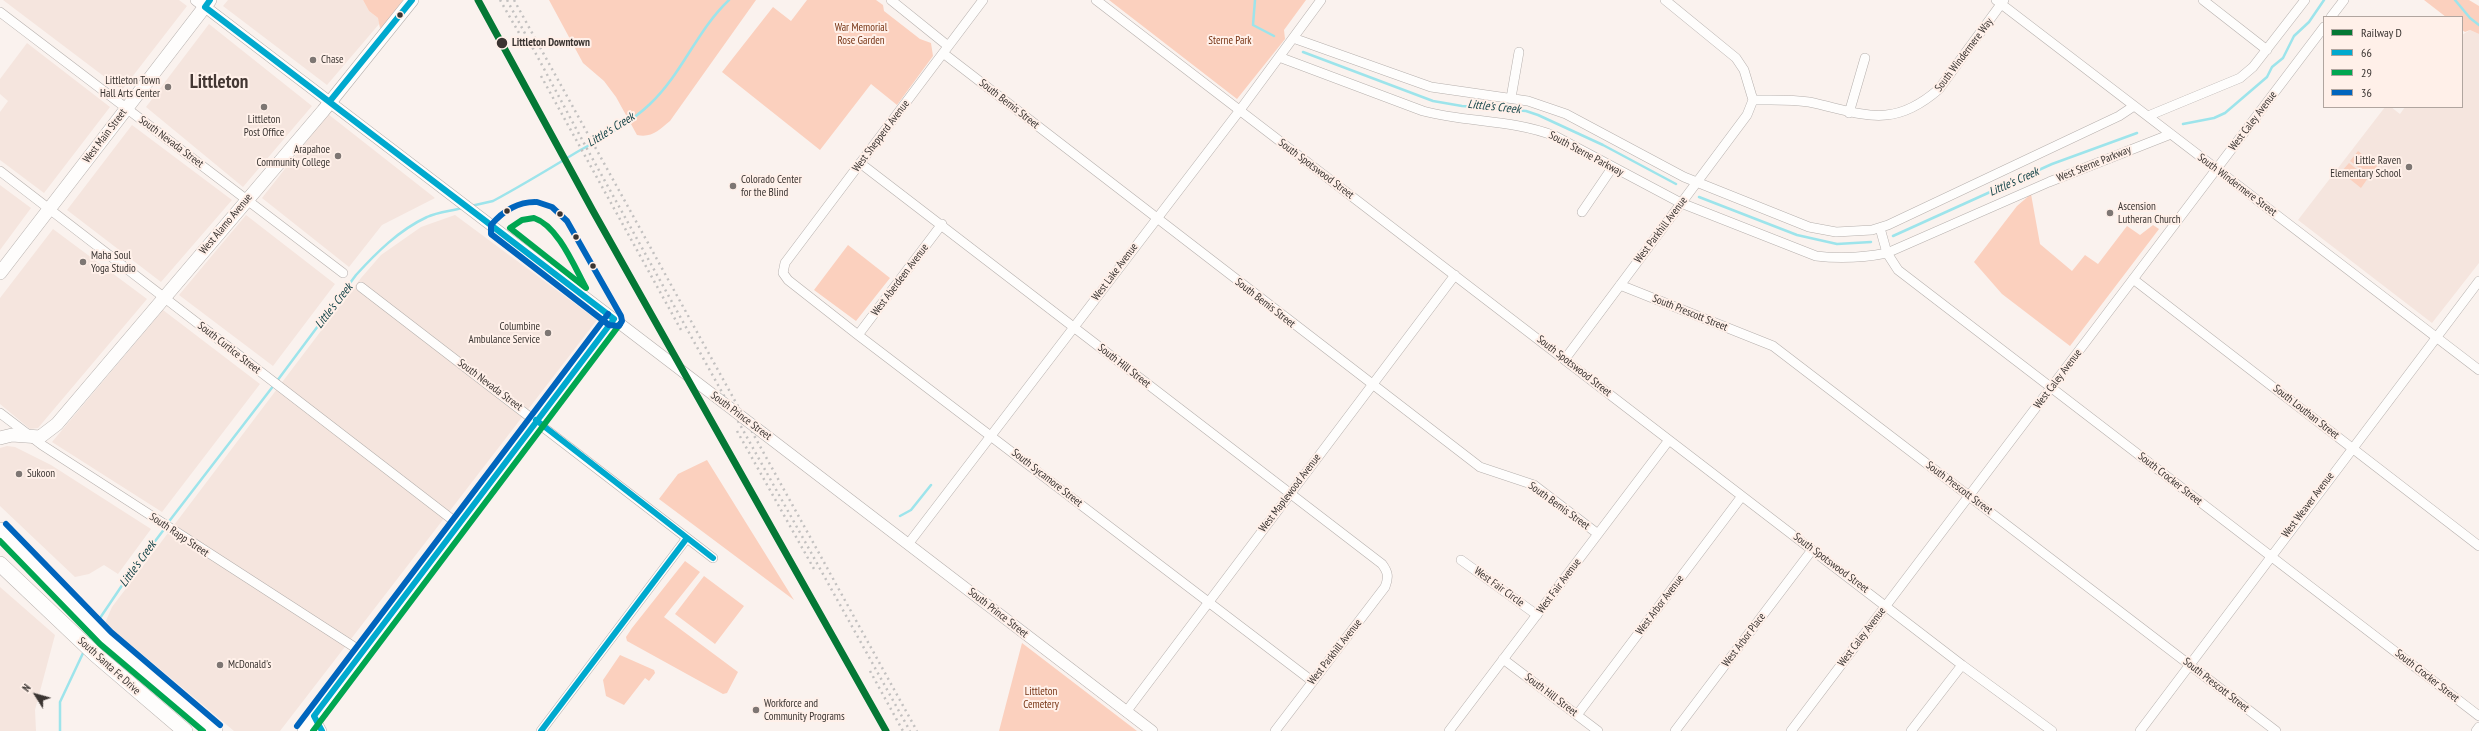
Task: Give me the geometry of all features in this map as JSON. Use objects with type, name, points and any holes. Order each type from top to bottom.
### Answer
[{"type":"highway","name":"South Santa Fe Drive","points":[[0,530],[86,620],[215,731]]},
{"type":"highway","name":"South Santa Fe Drive","points":[[0,564],[96,655],[185,731]]},
{"type":"main road","name":"West Alamo Avenue","points":[[32,438],[40,437],[50,431],[247,200],[412,0]]},
{"type":"main road","name":"West Main Street","points":[[0,273],[126,108],[204,2]]},
{"type":"main road","points":[[0,438],[12,435],[32,438]]},
{"type":"street","name":"South Bemis Street","points":[[891,0],[945,50],[1156,218],[1372,386],[1480,467],[1534,485],[1598,534]]},
{"type":"street","name":"West Shepperd Avenue","points":[[783,273],[785,263],[983,0]]},
{"type":"street","name":"South Spotswood Street","points":[[1096,0],[1962,665],[2052,731]]},
{"type":"street","name":"West Lake Avenue","points":[[908,544],[1240,110],[1321,0]]},
{"type":"street","points":[[1665,0],[1736,58],[1744,70],[1753,100]]},
{"type":"street","points":[[2204,0],[2267,50]]},
{"type":"street","points":[[2148,116],[2240,78],[2253,67],[2305,0]]},
{"type":"street","points":[[2332,16],[2344,0]]},
{"type":"street","name":"South Prince Street","points":[[204,2],[330,101],[1152,731]]},
{"type":"street","name":"South Windermere Way","points":[[1753,100],[1808,102],[1849,113],[1877,116],[1892,115],[1911,108],[1928,98],[1946,80],[2001,2]]},
{"type":"street","name":"South Windermere Street","points":[[2001,2],[2134,106],[2479,370]]},
{"type":"street","name":"South Nevada Street","points":[[0,12],[343,273]]},
{"type":"street","name":"West Caley Avenue","points":[[1790,731],[2323,28]]},
{"type":"street","points":[[1294,38],[1431,87],[1528,101],[1566,114],[1623,146],[1697,182],[1809,227],[1836,232],[1880,228],[2119,116],[2134,106]]},
{"type":"street","points":[[1511,98],[1519,52]]},
{"type":"street","name":"South Sterne Parkway","points":[[1279,57],[1423,111],[1440,115],[1523,125],[1556,136],[1612,168],[1681,203],[1816,256],[1861,258],[1887,253]]},
{"type":"street","points":[[1849,113],[1865,58]]},
{"type":"street","name":"West Parkhill Avenue","points":[[1565,359],[1747,115],[1753,100]]},
{"type":"street","name":"West Sterne Parkway","points":[[1887,253],[2049,182],[2171,134]]},
{"type":"street","name":"South Hill Street","points":[[860,163],[942,224],[1382,564],[1386,571]]},
{"type":"street","points":[[1582,212],[1612,168]]},
{"type":"street","name":"South Curtice Street","points":[[0,171],[458,524]]},
{"type":"street","name":"West Aberdeen Avenue","points":[[858,335],[942,224]]},
{"type":"street","name":"South Crocker Street","points":[[1880,228],[1887,253],[1898,270],[2479,716]]},
{"type":"street","name":"South Sycamore Street","points":[[783,273],[788,280],[858,335],[1312,681]]},
{"type":"street","name":"West Maplewood Avenue","points":[[1126,712],[1455,275]]},
{"type":"street","name":"South Louthan Street","points":[[2133,279],[2479,546]]},
{"type":"street","name":"West Weaver Avenue","points":[[2140,731],[2270,556],[2479,281]]},
{"type":"street","name":"South Prescott Street","points":[[1620,285],[1773,346],[2276,731]]},
{"type":"street","name":"South Nevada Street","points":[[361,287],[536,420],[713,558]]},
{"type":"street","points":[[303,731],[536,420],[614,319]]},
{"type":"street","name":"South Rapp Street","points":[[0,413],[32,438],[160,523],[362,652]]},
{"type":"street","name":"West Fair Avenue","points":[[1448,731],[1669,440]]},
{"type":"street","name":"West Arbor Avenue","points":[[1577,715],[1742,496]]},
{"type":"street","points":[[541,731],[687,538]]},
{"type":"street","name":"West Arbor Place","points":[[1675,731],[1812,550]]},
{"type":"street","name":"West Fair Circle","points":[[1461,560],[1537,615]]},
{"type":"street","name":"West Parkhill Avenue","points":[[1275,731],[1385,587],[1388,579],[1386,571]]},
{"type":"street","name":"South Hill Street","points":[[1503,659],[1598,731]]},
{"type":"street","points":[[1911,731],[1962,665]]},
{"type":"street","points":[[314,716],[322,731]]},
{"type":"street","points":[[2476,731],[2479,727]]},
{"type":"shaded area","points":[[3,0],[179,0],[187,6],[122,90]]},
{"type":"shaded area","points":[[228,0],[363,0],[369,11],[378,18],[380,23],[327,85],[223,6]]},
{"type":"shaded area","points":[[209,24],[312,106],[243,187],[146,107]]},
{"type":"shaded area","name":"Little Raven Elementary School","points":[[2470,30],[2479,34],[2479,263],[2432,323],[2298,220],[2384,108],[2392,108],[2400,114],[2404,108],[2463,108],[2463,34]]},
{"type":"shaded area","points":[[27,43],[110,107],[44,193],[0,160],[0,112],[8,101],[0,94],[0,79]]},
{"type":"shaded area","name":"Arapahoe Community College","points":[[328,114],[435,198],[382,225],[349,267],[262,198]]},
{"type":"shaded area","points":[[132,125],[232,200],[161,282],[67,210]]},
{"type":"shaded area","points":[[0,185],[31,208],[0,250]]},
{"type":"shaded area","points":[[246,215],[335,284],[273,366],[179,295]]},
{"type":"shaded area","points":[[455,215],[597,320],[280,731],[234,731],[105,623],[112,607],[361,278],[381,255],[421,227]]},
{"type":"shaded area","points":[[53,229],[147,299],[38,428],[30,429],[0,404],[0,298]]},
{"type":"shaded area","points":[[163,310],[260,384],[162,512],[52,442]]},
{"type":"shaded area","points":[[7,446],[15,447],[51,465],[151,529],[118,574],[104,565],[89,574],[75,577],[0,506],[0,448]]},
{"type":"shaded area","points":[[0,587],[55,635],[35,710],[36,731],[0,731]]},
{"type":"green space","points":[[363,0],[403,0],[383,27],[380,28],[378,18],[369,11]]},
{"type":"green space","points":[[549,0],[756,0],[670,121],[655,132],[642,136],[637,135],[616,97],[604,81],[583,63]]},
{"type":"green space","name":"War Memorial Rose Garden","points":[[807,0],[876,0],[883,5],[884,11],[920,39],[931,43],[933,56],[897,105],[871,84],[820,150],[722,72],[773,7],[791,21]]},
{"type":"green space","name":"Sterne Park","points":[[1109,0],[1306,0],[1284,30],[1285,39],[1237,99]]},
{"type":"green space","points":[[2424,0],[2469,0],[2479,6],[2479,34],[2470,30],[2465,32],[2463,31],[2463,16],[2445,16]]},
{"type":"green space","points":[[2358,151],[2377,166],[2370,176],[2350,161]]},
{"type":"green space","points":[[2349,163],[2368,178],[2361,188],[2341,172]]},
{"type":"green space","points":[[2031,194],[2040,244],[2072,271],[2085,255],[2098,264],[2127,226],[2140,235],[2153,225],[2159,229],[2070,346],[2002,294],[1974,262],[2017,206]]},
{"type":"green space","points":[[848,245],[890,278],[856,321],[814,290]]},
{"type":"green space","points":[[707,460],[794,600],[659,499],[678,474]]},
{"type":"green space","points":[[685,561],[700,572],[664,617],[738,672],[727,693],[723,694],[627,641],[626,637],[632,628]]},
{"type":"green space","points":[[704,576],[744,606],[715,644],[675,614]]},
{"type":"green space","name":"Littleton Cemetery","points":[[1022,643],[1137,731],[999,731]]},
{"type":"green space","points":[[620,655],[654,670],[655,673],[649,681],[645,678],[624,705],[606,696],[603,680]]},
{"type":"waterway","name":"Little's Creek","points":[[471,206],[493,201],[504,195],[615,130],[642,111],[661,92],[708,25],[729,0]]},
{"type":"waterway","name":"Little's Creek","points":[[1255,0],[1253,25],[1274,36]]},
{"type":"waterway","name":"Little's Creek","points":[[2183,124],[2214,118],[2225,113],[2267,77],[2272,67],[2283,58],[2294,36],[2309,22],[2324,0]]},
{"type":"waterway","name":"Little's Creek","points":[[2455,0],[2470,18],[2479,25]]},
{"type":"waterway","name":"Little's Creek","points":[[1303,52],[1433,101],[1462,106],[1526,111],[1538,115],[1603,145],[1676,184]]},
{"type":"waterway","name":"Little's Creek","points":[[1893,236],[2052,164],[2137,133]]},
{"type":"waterway","name":"Little's Creek","points":[[1699,197],[1797,235],[1837,244],[1871,242]]},
{"type":"waterway","name":"Little's Creek","points":[[277,381],[356,275],[380,250],[407,228],[417,222],[431,215],[462,208]]},
{"type":"waterway","name":"Little's Creek","points":[[167,524],[274,385]]},
{"type":"waterway","points":[[900,516],[911,510],[931,485]]},
{"type":"waterway","name":"Little's Creek","points":[[98,621],[125,581],[165,528]]},
{"type":"waterway","name":"Little's Creek","points":[[88,641],[93,631]]},
{"type":"waterway","name":"Little's Creek","points":[[60,731],[60,702],[84,651]]},
{"type":"railway","points":[[500,0],[519,33]]},
{"type":"railway","points":[[507,0],[586,147],[910,731]]},
{"type":"railway","points":[[514,0],[917,731]]},
{"type":"railway","points":[[541,76],[681,330]]},
{"type":"railway","points":[[737,431],[814,569]]},
{"type":"railway","points":[[870,671],[903,731]]},
{"type":"rail line","name":"D","points":[[478,0],[593,211],[886,731]]},
{"type":"transit line","name":"66","points":[[210,0],[205,7],[614,319],[314,716],[322,731]]},
{"type":"transit line","name":"66","points":[[330,101],[412,0]]},
{"type":"transit line","name":"36","points":[[535,202],[528,202],[511,208],[505,212],[491,225],[491,234],[609,325],[619,326],[622,321],[621,316],[567,221],[552,207],[537,202]]},
{"type":"transit line","name":"29","points":[[534,218],[543,222],[558,238],[571,258],[586,288],[510,228],[522,220],[534,218]]},
{"type":"transit line","name":"36","points":[[297,726],[608,314]]},
{"type":"transit line","name":"29","points":[[313,731],[620,324]]},
{"type":"transit line","name":"66","points":[[536,420],[713,558]]},
{"type":"transit line","name":"36","points":[[6,524],[111,632],[220,725]]},
{"type":"transit line","name":"66","points":[[541,731],[687,538]]},
{"type":"transit line","name":"29","points":[[0,541],[100,644],[203,731]]},
{"type":"place","name":"Littleton Downtown","points":[[502,43]]},
{"type":"place","name":"Chase","points":[[313,60]]},
{"type":"place","name":"Littleton Town Hall Arts Center","points":[[168,87]]},
{"type":"place","name":"Littleton Post Office","points":[[264,107]]},
{"type":"place","name":"Arapahoe Community College","points":[[338,156]]},
{"type":"place","name":"Little Raven Elementary School","points":[[2409,167]]},
{"type":"place","name":"Colorado Center for the Blind","points":[[733,186]]},
{"type":"place","name":"Ascension Lutheran Church","points":[[2110,213]]},
{"type":"place","name":"Maha Soul Yoga Studio","points":[[83,262]]},
{"type":"place","name":"Columbine Ambulance Service","points":[[548,333]]},
{"type":"place","name":"Sukoon","points":[[19,474]]},
{"type":"place","name":"McDonald's","points":[[220,665]]},
{"type":"place","name":"Workforce and Community Programs","points":[[756,710]]},
{"type":"district","name":"Littleton","points":[[219,83]]}]
